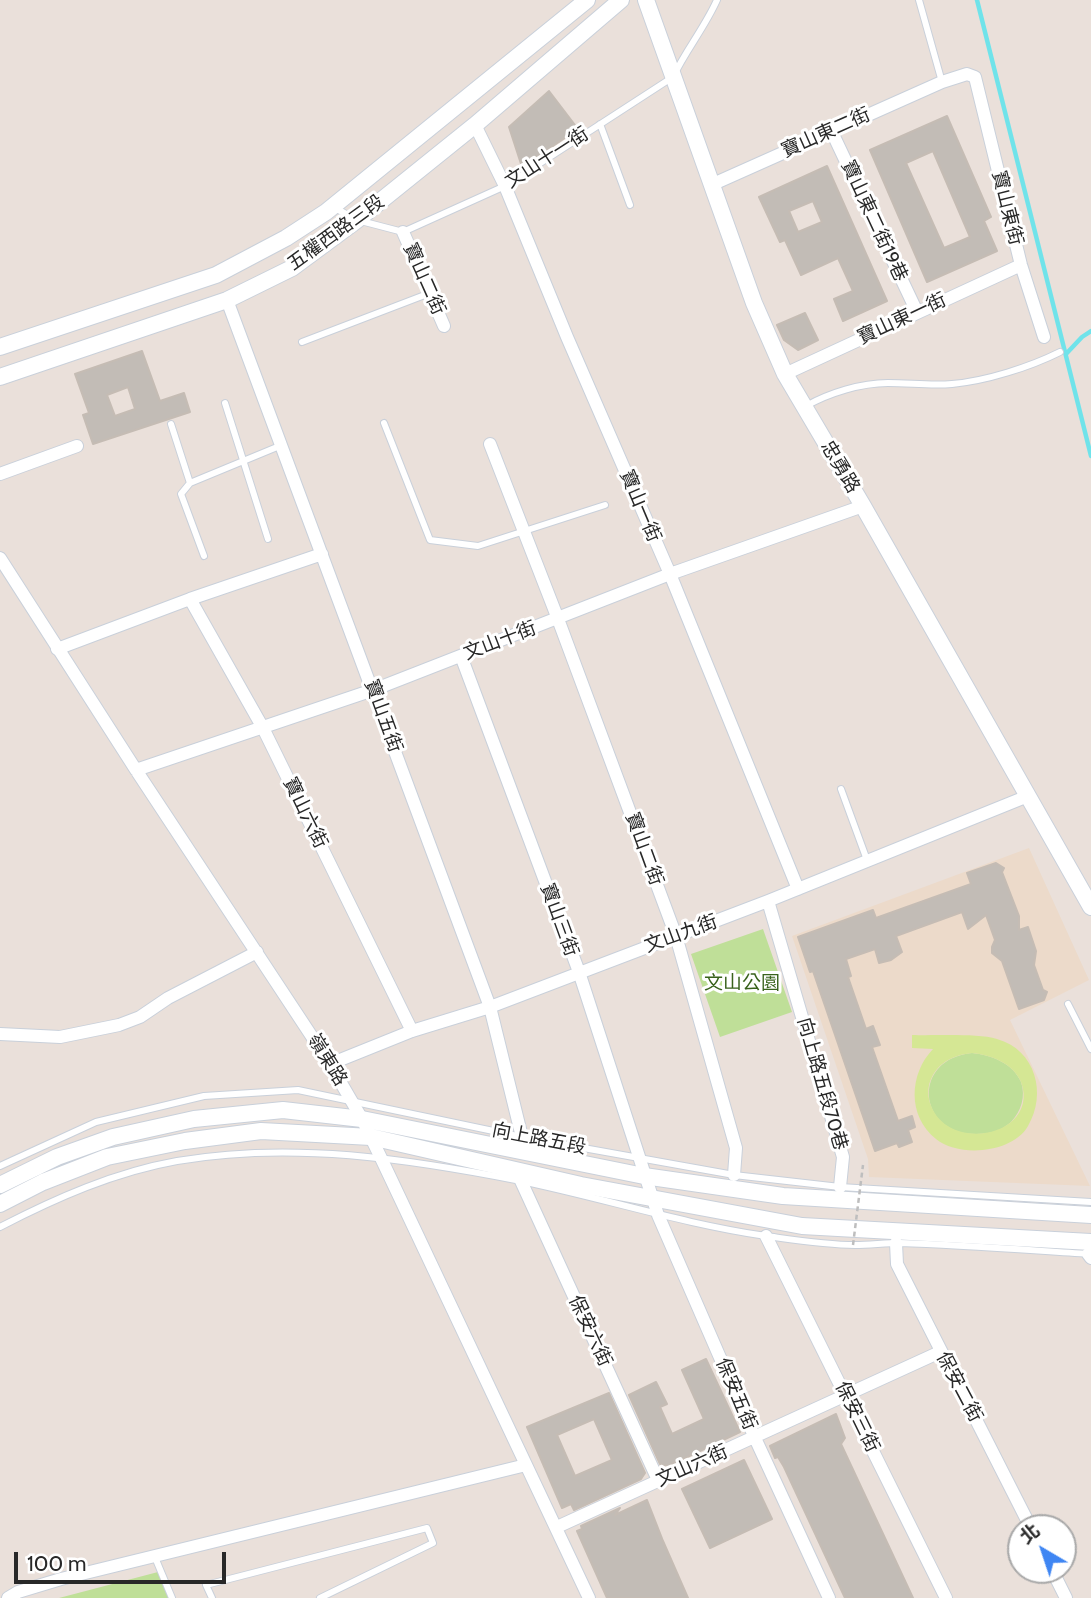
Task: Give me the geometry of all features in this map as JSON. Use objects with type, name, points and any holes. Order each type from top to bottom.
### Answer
[{"type":"main road","name":"五權西路三段","points":[[0,346],[216,275],[286,238],[333,206],[587,0]]},
{"type":"main road","name":"五權西路三段","points":[[0,377],[227,300],[292,268],[357,220],[475,125],[621,0]]},
{"type":"main road","name":"忠勇路","points":[[646,0],[754,303],[785,374],[1091,907]]},
{"type":"main road","name":"向上路五段","points":[[0,1185],[57,1157],[113,1137],[194,1119],[283,1110],[362,1119],[802,1226],[1090,1252]]},
{"type":"main road","name":"向上路五段","points":[[0,1204],[43,1182],[107,1157],[185,1141],[261,1130],[371,1138],[648,1187],[1091,1215]]},
{"type":"street","name":"寶山東二街","points":[[711,185],[942,82],[967,74],[975,77]]},
{"type":"street","name":"寶山東街","points":[[975,77],[1021,265],[1044,337]]},
{"type":"street","name":"寶山一街","points":[[475,125],[505,186],[670,574],[798,889]]},
{"type":"street","name":"寶山東二街19巷","points":[[831,131],[917,312]]},
{"type":"street","name":"寶山二街","points":[[403,232],[444,326]]},
{"type":"street","name":"寶山東一街","points":[[785,374],[1021,265]]},
{"type":"street","name":"寶山五街","points":[[227,300],[490,1007],[522,1137]]},
{"type":"street","name":"寶山二街","points":[[490,444],[676,936],[736,1148],[734,1175]]},
{"type":"street","points":[[0,474],[77,446]]},
{"type":"street","name":"文山十街","points":[[136,770],[373,690],[670,574],[863,506]]},
{"type":"street","points":[[57,649],[190,599],[322,554]]},
{"type":"street","name":"嶺東路","points":[[0,558],[330,1064],[362,1119],[589,1598]]},
{"type":"street","name":"寶山六街","points":[[190,599],[263,728],[412,1031]]},
{"type":"street","name":"寶山三街","points":[[461,656],[579,972],[648,1187]]},
{"type":"street","name":"文山九街","points":[[330,1064],[412,1031],[490,1007],[768,901],[1028,796]]},
{"type":"street","name":"向上路五段70巷","points":[[768,901],[843,1157],[840,1187]]},
{"type":"street","points":[[0,1034],[60,1037],[120,1025],[257,952]]},
{"type":"street","name":"保安六街","points":[[521,1181],[658,1480]]},
{"type":"street","name":"保安五街","points":[[648,1187],[755,1438],[829,1598]]},
{"type":"street","name":"保安三街","points":[[766,1236],[946,1598]]},
{"type":"street","name":"保安二街","points":[[896,1243],[897,1264],[1024,1514]]},
{"type":"street","name":"文山六街","points":[[557,1527],[940,1352]]},
{"type":"street","points":[[15,1596],[154,1555],[526,1465]]},
{"type":"lane","name":"文山十一街","points":[[403,232],[505,186],[673,77],[685,52],[718,0]]},
{"type":"lane","points":[[919,0],[942,82]]},
{"type":"lane","points":[[600,124],[630,205]]},
{"type":"lane","points":[[333,206],[357,220],[403,232]]},
{"type":"lane","points":[[302,342],[430,293]]},
{"type":"lane","points":[[804,407],[821,397],[867,385],[955,384],[1005,372],[1060,352]]},
{"type":"lane","points":[[225,402],[268,539]]},
{"type":"lane","points":[[384,423],[430,540],[478,545],[606,505]]},
{"type":"lane","points":[[171,424],[190,482]]},
{"type":"lane","points":[[204,556],[181,494],[190,482],[282,445]]},
{"type":"lane","points":[[841,789],[867,861]]},
{"type":"lane","points":[[1068,1004],[1090,1044]]},
{"type":"lane","name":"向上路五段","points":[[0,1166],[96,1122],[204,1096],[298,1090],[522,1137],[734,1175],[840,1187],[1091,1202]]},
{"type":"lane","name":"向上路五段","points":[[0,1227],[49,1202],[127,1173],[177,1161],[282,1152],[327,1153],[381,1158],[521,1181],[658,1215],[766,1236],[853,1245],[896,1243],[1090,1252]]},
{"type":"lane","points":[[212,1598],[206,1585],[427,1528],[433,1542],[320,1598]]},
{"type":"lane","points":[[154,1555],[172,1598]]},
{"type":"path","points":[[853,1245],[863,1165]]},
{"type":"shaded area","points":[[1029,848],[1089,980],[1010,1020],[1090,1186],[869,1177],[868,1159],[792,936]]},
{"type":"green space","name":"文山公園","points":[[763,929],[792,1012],[720,1037],[691,954]]},
{"type":"green space","points":[[912,1035],[978,1036],[997,1039],[1010,1045],[1029,1063],[1037,1087],[1034,1114],[1028,1126],[1011,1142],[985,1150],[958,1149],[936,1139],[920,1119],[915,1095],[919,1070],[933,1049],[912,1048]],"holes":[[[979,1054],[1001,1061],[1013,1070],[1021,1082],[1023,1100],[1018,1114],[1007,1125],[992,1132],[974,1134],[957,1131],[943,1122],[930,1104],[928,1088],[935,1071],[944,1063],[960,1055]]]},
{"type":"green space","points":[[972,1053],[994,1058],[1007,1065],[1021,1082],[1022,1104],[1015,1118],[1003,1128],[990,1133],[956,1131],[942,1122],[933,1110],[929,1096],[931,1081],[939,1068],[952,1058]]},
{"type":"green space","points":[[158,1572],[169,1598],[59,1598]]},
{"type":"building","points":[[549,91],[578,129],[522,167],[509,127]]},
{"type":"building","points":[[947,116],[991,217],[984,221],[997,251],[927,282],[870,150]],"holes":[[[933,151],[970,237],[944,248],[906,163]]]},
{"type":"building","points":[[827,166],[887,301],[843,321],[834,299],[853,291],[838,258],[801,275],[785,240],[780,242],[759,197]],"holes":[[[813,201],[822,222],[798,232],[789,211]]]},
{"type":"building","points":[[805,313],[818,340],[798,350],[784,340],[777,325]]},
{"type":"building","points":[[142,351],[160,401],[184,393],[190,412],[93,444],[83,415],[89,413],[75,374]],"holes":[[[128,387],[135,409],[115,416],[107,395]]]},
{"type":"building","points":[[996,863],[1004,868],[1002,872],[1019,916],[1019,930],[1028,927],[1036,951],[1034,965],[1043,990],[1047,992],[1044,1000],[1019,1009],[1002,961],[992,953],[995,940],[986,915],[968,929],[962,912],[896,936],[902,952],[891,960],[879,963],[875,949],[846,959],[851,976],[848,977],[866,1029],[873,1026],[880,1045],[872,1047],[898,1121],[912,1116],[915,1127],[908,1130],[912,1142],[899,1147],[897,1143],[875,1151],[813,971],[810,972],[798,937],[873,910],[876,918],[971,884],[967,873]]},
{"type":"building","points":[[706,1359],[740,1432],[668,1466],[660,1464],[629,1395],[656,1382],[667,1404],[660,1407],[672,1434],[704,1419],[682,1370]]},
{"type":"building","points":[[609,1393],[645,1473],[641,1479],[574,1510],[571,1504],[562,1508],[527,1427]],"holes":[[[594,1419],[612,1460],[575,1476],[557,1435]]]},
{"type":"building","points":[[836,1414],[845,1438],[841,1444],[913,1598],[845,1598],[784,1467],[778,1457],[775,1458],[770,1446]]},
{"type":"building","points":[[744,1460],[772,1519],[710,1548],[682,1489]]},
{"type":"building","points":[[647,1500],[688,1598],[607,1598],[577,1531],[582,1529],[581,1526],[620,1508],[615,1515]]},
{"type":"waterway","points":[[977,0],[1091,456]]},
{"type":"waterway","points":[[1066,354],[1091,331]]}]
